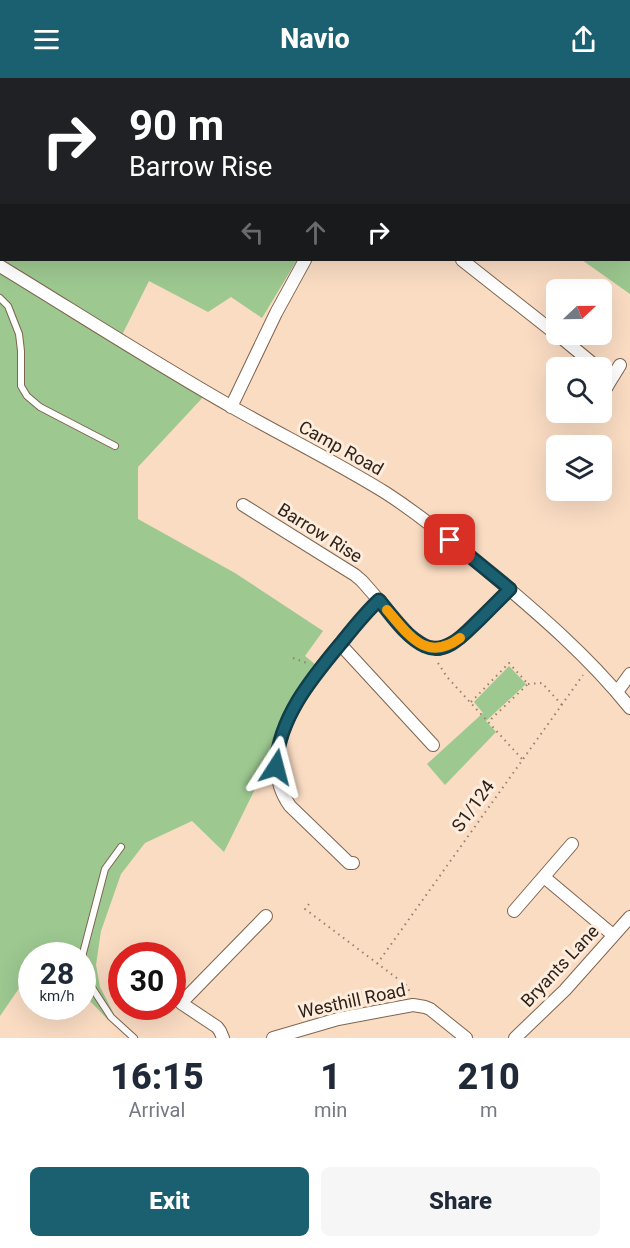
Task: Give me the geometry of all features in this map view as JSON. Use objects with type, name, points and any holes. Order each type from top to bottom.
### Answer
[{"type":"street","points":[[231,407],[276,313],[304,261]]},
{"type":"street","points":[[463,261],[546,325]]},
{"type":"street","name":"Camp Road","points":[[0,266],[231,407],[386,494],[450,540],[510,589],[593,664],[630,708]]},
{"type":"street","points":[[571,345],[585,357]]},
{"type":"street","points":[[612,378],[621,365]]},
{"type":"street","name":"Barrow Rise","points":[[243,505],[348,570],[362,581],[411,637],[431,648]]},
{"type":"street","points":[[431,648],[446,647],[460,638],[510,589]]},
{"type":"street","points":[[353,863],[350,863],[290,806],[280,789],[276,767],[281,738],[301,695],[321,667],[367,611],[379,600]]},
{"type":"street","points":[[340,644],[433,745]]},
{"type":"street","points":[[617,692],[630,674]]},
{"type":"street","points":[[514,911],[572,844]]},
{"type":"street","points":[[544,877],[613,935]]},
{"type":"street","points":[[223,1038],[220,1031],[212,1024],[181,1004],[266,916]]},
{"type":"street","name":"Bryants Lane","points":[[515,1038],[565,990],[630,917]]},
{"type":"street","name":"Westhill Road","points":[[273,1038],[338,1019],[413,1005],[430,1009],[466,1038]]},
{"type":"lane","points":[[0,298],[8,306],[19,334],[21,386],[27,396],[40,407],[116,447]]},
{"type":"lane","points":[[86,942],[105,869],[121,847]]},
{"type":"lane","points":[[96,994],[111,1017],[134,1038]]},
{"type":"path","points":[[431,648],[439,666],[523,760]]},
{"type":"path","points":[[471,702],[509,663],[528,684]]},
{"type":"path","name":"S1/124","points":[[377,964],[593,664]]},
{"type":"path","points":[[489,721],[528,684],[542,683],[562,705]]},
{"type":"path","points":[[309,904],[305,909],[406,985],[411,994]]},
{"type":"green space","points":[[0,261],[296,261],[262,318],[231,297],[208,312],[149,281],[123,333],[131,348],[206,394],[138,467],[138,519],[235,573],[323,631],[305,656],[316,665],[307,676],[273,746],[274,773],[257,785],[224,852],[192,821],[145,843],[121,874],[101,931],[96,965],[96,942],[18,942],[18,990],[0,1016]]},
{"type":"green space","points":[[583,261],[630,261],[630,294],[612,279]]},
{"type":"green space","points":[[509,666],[526,684],[486,721],[496,732],[445,785],[427,764],[483,713],[474,702]]},
{"type":"green space","points":[[96,965],[100,987],[108,1002],[108,1020],[96,1007]]},
{"type":"slow traffic","points":[[387,610],[411,637],[425,646],[438,649],[460,638]]},
{"type":"route","points":[[276,767],[281,738],[301,695],[328,658],[379,600],[411,637],[425,646],[438,649],[460,638],[510,589],[450,540]]}]
